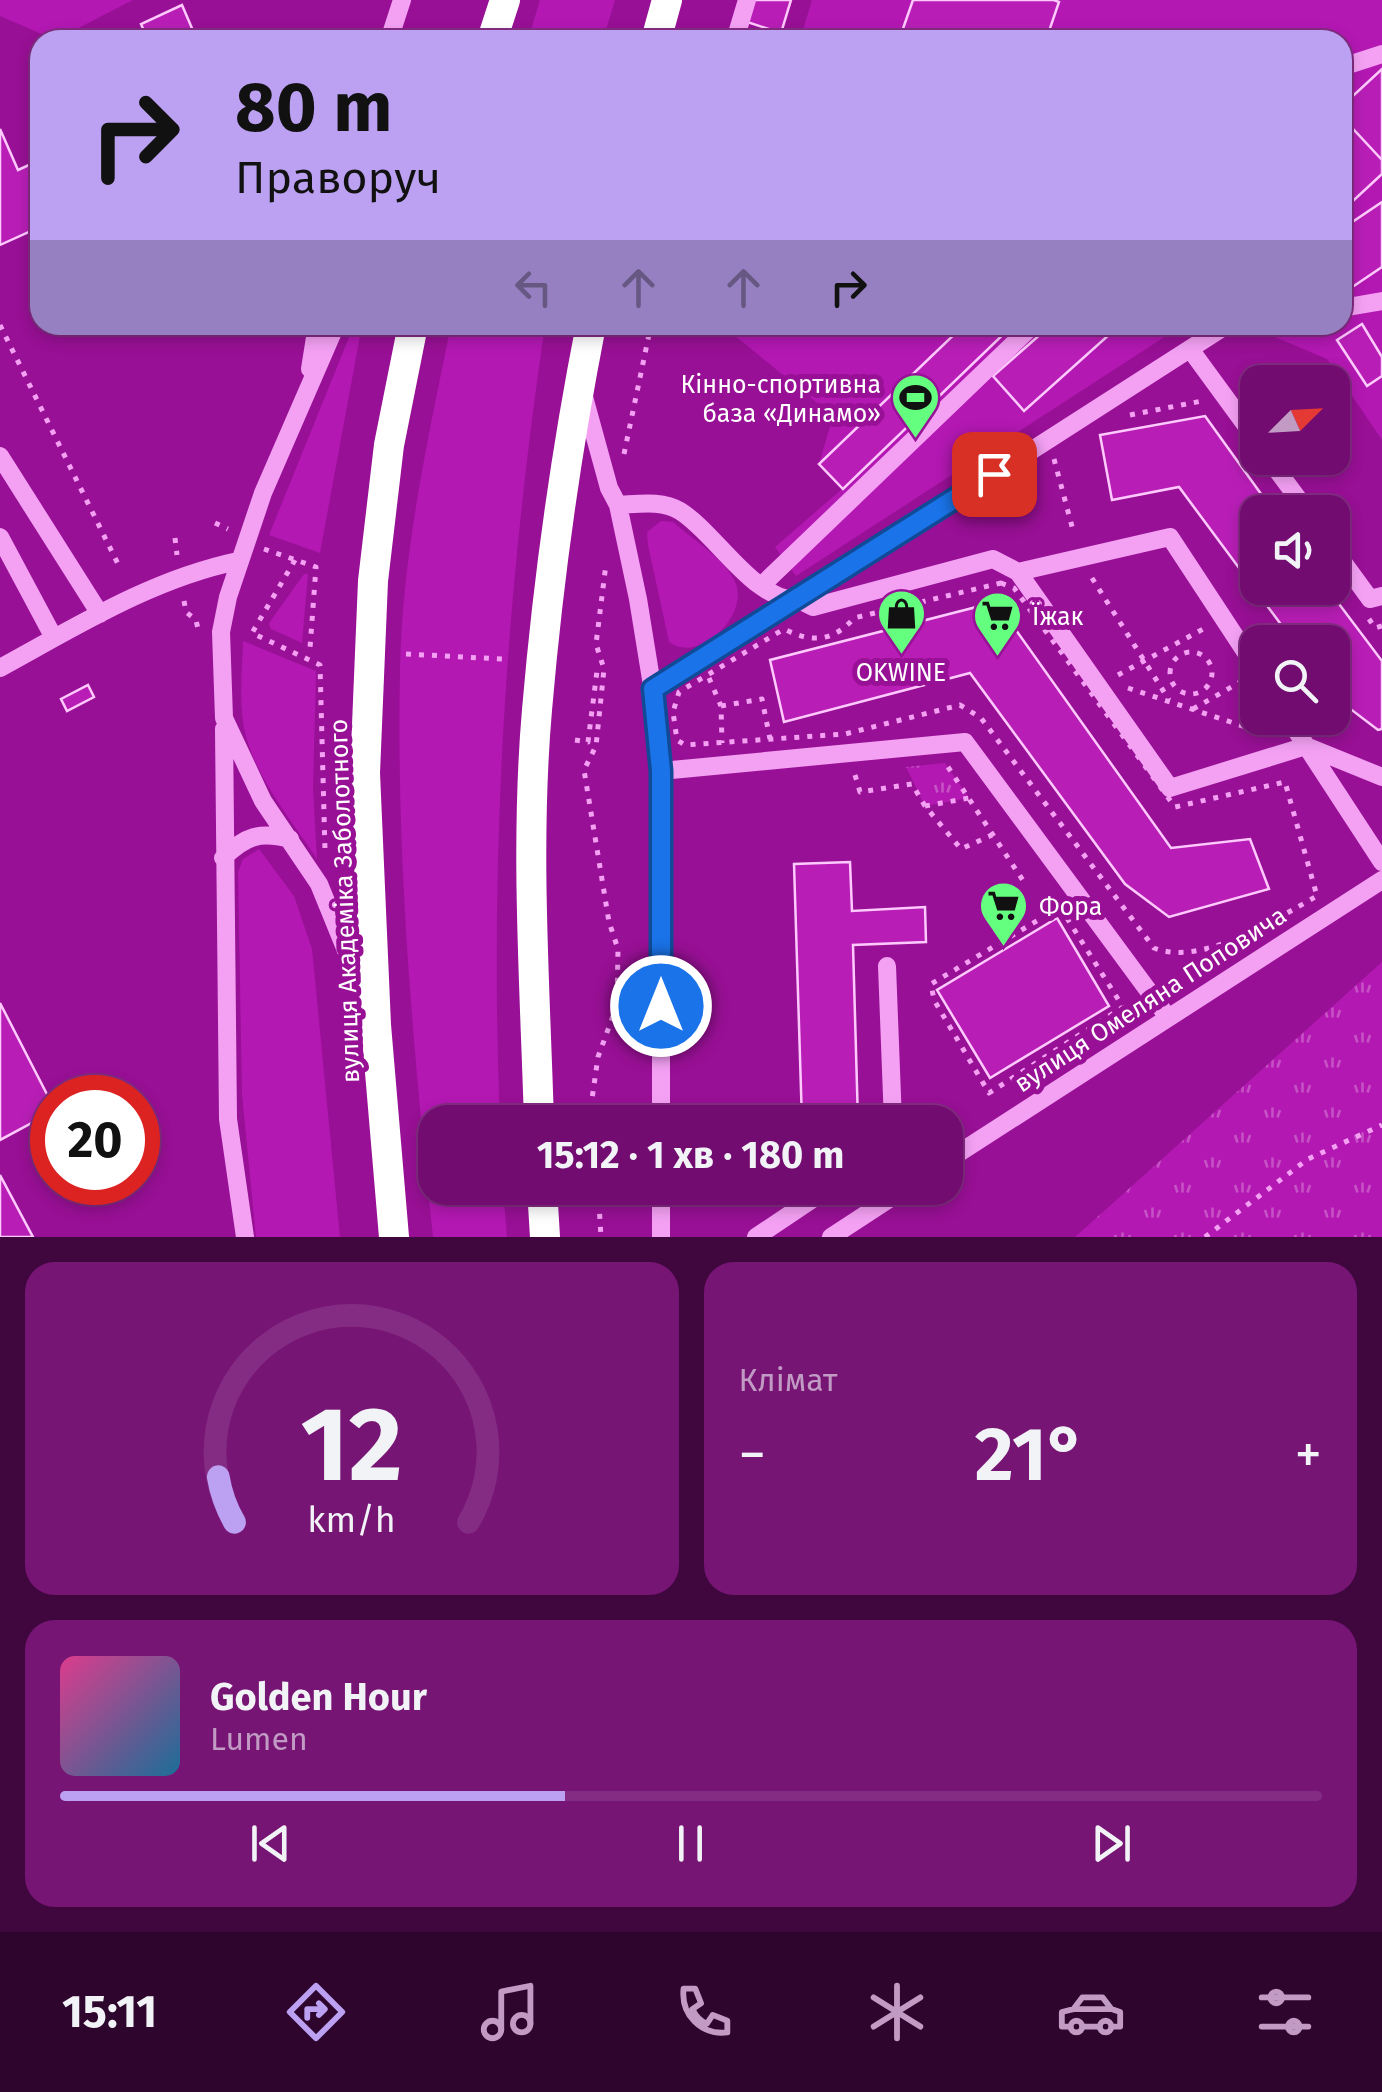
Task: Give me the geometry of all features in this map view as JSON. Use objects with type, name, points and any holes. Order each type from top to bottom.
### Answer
[{"type":"highway","points":[[495,30],[505,0]]},
{"type":"highway","name":"вулиця Академіка Заболотного","points":[[394,1237],[376,1025],[365,773],[373,582],[389,445],[411,335]]},
{"type":"highway","points":[[539,1105],[532,860],[536,712],[567,457],[590,335]]},
{"type":"highway","points":[[543,1205],[545,1237]]},
{"type":"street","points":[[392,30],[402,0]]},
{"type":"street","points":[[739,30],[747,0]]},
{"type":"street","points":[[1352,64],[1382,54]]},
{"type":"street","points":[[1352,306],[1382,301]]},
{"type":"street","points":[[306,393],[315,335]]},
{"type":"street","points":[[245,1237],[228,1119],[221,632],[238,561],[332,335]]},
{"type":"street","points":[[761,586],[1024,335]]},
{"type":"street","points":[[653,689],[1211,335]]},
{"type":"street","points":[[1190,348],[1240,417]]},
{"type":"street","points":[[580,383],[616,502],[653,689],[661,771],[661,1105]]},
{"type":"street","points":[[0,456],[100,614]]},
{"type":"street","points":[[616,502],[659,504],[680,512],[761,586],[784,601],[798,600],[813,607],[993,559],[1018,572],[1170,788],[1306,746],[1382,777]]},
{"type":"street","points":[[0,537],[54,638]]},
{"type":"street","points":[[1018,572],[1170,537],[1240,656]]},
{"type":"street","points":[[0,668],[181,576],[238,561]]},
{"type":"street","points":[[1350,571],[1370,599],[1382,596]]},
{"type":"street","points":[[224,718],[263,801],[332,910],[376,1025]]},
{"type":"street","points":[[1295,735],[1382,862]]},
{"type":"street","points":[[661,771],[964,742],[1168,1016]]},
{"type":"street","points":[[224,858],[238,843],[255,834],[290,839]]},
{"type":"street","name":"вулиця Омеляна Поповича","points":[[963,1150],[1382,880]]},
{"type":"street","points":[[887,966],[892,1105]]},
{"type":"street","points":[[661,1205],[661,1237]]},
{"type":"street","points":[[756,1237],[804,1205]]},
{"type":"street","points":[[831,1237],[877,1205]]},
{"type":"path","points":[[0,325],[119,566]]},
{"type":"path","points":[[616,502],[649,335]]},
{"type":"path","points":[[1115,418],[1212,400]]},
{"type":"path","points":[[1052,450],[1073,534],[1090,530]]},
{"type":"path","points":[[266,550],[316,567],[310,648]]},
{"type":"path","points":[[593,1105],[598,1057],[617,1004],[618,949],[609,922],[584,770],[596,746],[604,669],[596,644],[608,553]]},
{"type":"path","points":[[295,560],[252,633],[320,665],[326,863]]},
{"type":"path","points":[[1088,571],[1170,702]]},
{"type":"path","points":[[1001,584],[1014,588],[1175,807],[1285,782],[1317,896],[1243,937],[1172,955],[1154,948],[981,718],[960,705],[845,734],[685,745],[676,740],[673,712],[680,692],[707,676],[784,629],[806,640],[842,632],[854,618],[1001,584]]},
{"type":"path","points":[[186,612],[196,620],[198,632]]},
{"type":"path","points":[[1106,681],[1210,624]]},
{"type":"path","points":[[1172,646],[1178,656]]},
{"type":"path","points":[[1190,652],[1208,660],[1211,680],[1202,691],[1188,694],[1172,682],[1170,668],[1178,656],[1190,652]]},
{"type":"path","points":[[406,654],[502,658]]},
{"type":"path","points":[[575,740],[588,742],[597,671]]},
{"type":"path","points":[[707,676],[721,706],[722,743]]},
{"type":"path","points":[[1162,688],[1172,682]]},
{"type":"path","points":[[1192,710],[1240,682]]},
{"type":"path","points":[[1122,686],[1240,725]]},
{"type":"path","points":[[1202,691],[1208,701]]},
{"type":"path","points":[[721,706],[762,699],[770,740]]},
{"type":"path","points":[[1268,744],[1272,735]]},
{"type":"path","points":[[945,763],[1026,885]]},
{"type":"path","points":[[871,771],[854,772],[860,792],[912,784],[924,806],[961,849],[992,835]]},
{"type":"path","points":[[924,806],[969,798]]},
{"type":"path","points":[[1060,907],[1123,1008],[989,1093],[934,1000],[931,984],[1060,907]]},
{"type":"path","points":[[1205,1237],[1308,1159],[1382,1125]]},
{"type":"path","points":[[599,1205],[602,1237]]},
{"type":"green space","points":[[0,0],[133,0],[74,30],[32,30],[0,16]]},
{"type":"green space","points":[[540,0],[615,0],[606,30],[531,30]]},
{"type":"green space","points":[[812,0],[1382,0],[1382,440],[1350,393],[1350,365],[1331,365],[1327,359],[1270,335],[1352,335],[1352,30],[803,30]]},
{"type":"green space","points":[[350,335],[360,335],[320,553],[269,535]]},
{"type":"green space","points":[[449,335],[544,335],[520,524],[504,723],[497,922],[499,1105],[420,1105],[408,954],[399,741],[402,627],[418,496]]},
{"type":"green space","name":"Кінно-спортивна база «Динамо»","points":[[734,335],[1168,335],[796,576],[775,547],[842,489],[819,464],[833,416]]},
{"type":"green space","points":[[661,521],[673,522],[708,550],[736,584],[738,597],[728,623],[718,634],[693,647],[669,642],[647,532]]},
{"type":"green space","points":[[304,574],[308,574],[302,643],[271,629],[269,623]]},
{"type":"green space","points":[[243,641],[316,671],[313,789],[317,859],[274,796],[249,746],[242,706]]},
{"type":"green space","points":[[945,763],[969,798],[925,806],[906,767]]},
{"type":"green space","points":[[259,849],[294,896],[312,949],[340,1237],[256,1237],[242,1095],[238,872],[243,859]]},
{"type":"green space","points":[[1382,962],[1382,1237],[1075,1237]]},
{"type":"green space","points":[[430,1205],[504,1205],[507,1237],[433,1237]]},
{"type":"building","points":[[754,0],[791,0],[782,30],[747,22]]},
{"type":"building","points":[[913,0],[1059,2],[1049,30],[902,30]]},
{"type":"building","points":[[182,5],[193,30],[144,30],[141,24]]},
{"type":"building","points":[[1382,69],[1382,160],[1352,128],[1352,97]]},
{"type":"building","points":[[1352,128],[1382,160],[1382,174],[1354,200]]},
{"type":"building","points":[[0,129],[18,170],[30,165],[30,232],[0,245]]},
{"type":"building","points":[[1382,202],[1382,267],[1352,287],[1352,222]]},
{"type":"building","points":[[1362,324],[1382,357],[1382,376],[1367,386],[1337,340],[1352,335],[1352,330]]},
{"type":"building","points":[[954,335],[1003,335],[843,489],[819,464]]},
{"type":"building","points":[[1040,335],[1109,335],[1024,411],[993,376]]},
{"type":"building","points":[[1205,416],[1240,465],[1240,475],[1247,475],[1262,495],[1240,495],[1240,569],[1179,487],[1112,500],[1100,435]]},
{"type":"building","points":[[996,602],[1171,848],[1250,839],[1269,889],[1169,917],[1125,884],[970,673],[784,722],[770,660]]},
{"type":"building","points":[[1267,605],[1340,605],[1382,661],[1382,729],[1350,709],[1350,625],[1281,625]]},
{"type":"building","points":[[88,685],[94,697],[67,711],[61,699]]},
{"type":"building","points":[[850,862],[852,911],[925,907],[926,942],[853,945],[858,1105],[801,1105],[794,864]]},
{"type":"building","points":[[1057,918],[1109,1006],[990,1078],[937,990]]},
{"type":"building","points":[[0,1003],[37,1075],[30,1075],[30,1124],[0,1140]]},
{"type":"building","points":[[0,1175],[33,1237],[0,1237]]},
{"type":"place","name":"Кінно-спортивна база «Динамо»","points":[[916,440]]},
{"type":"place","name":"OKWINE","points":[[901,656]]},
{"type":"place","name":"Їжак","points":[[997,658]]},
{"type":"place","name":"Фора","points":[[1004,948]]},
{"type":"route","points":[[661,1006],[661,771],[653,689],[994,474]]}]
